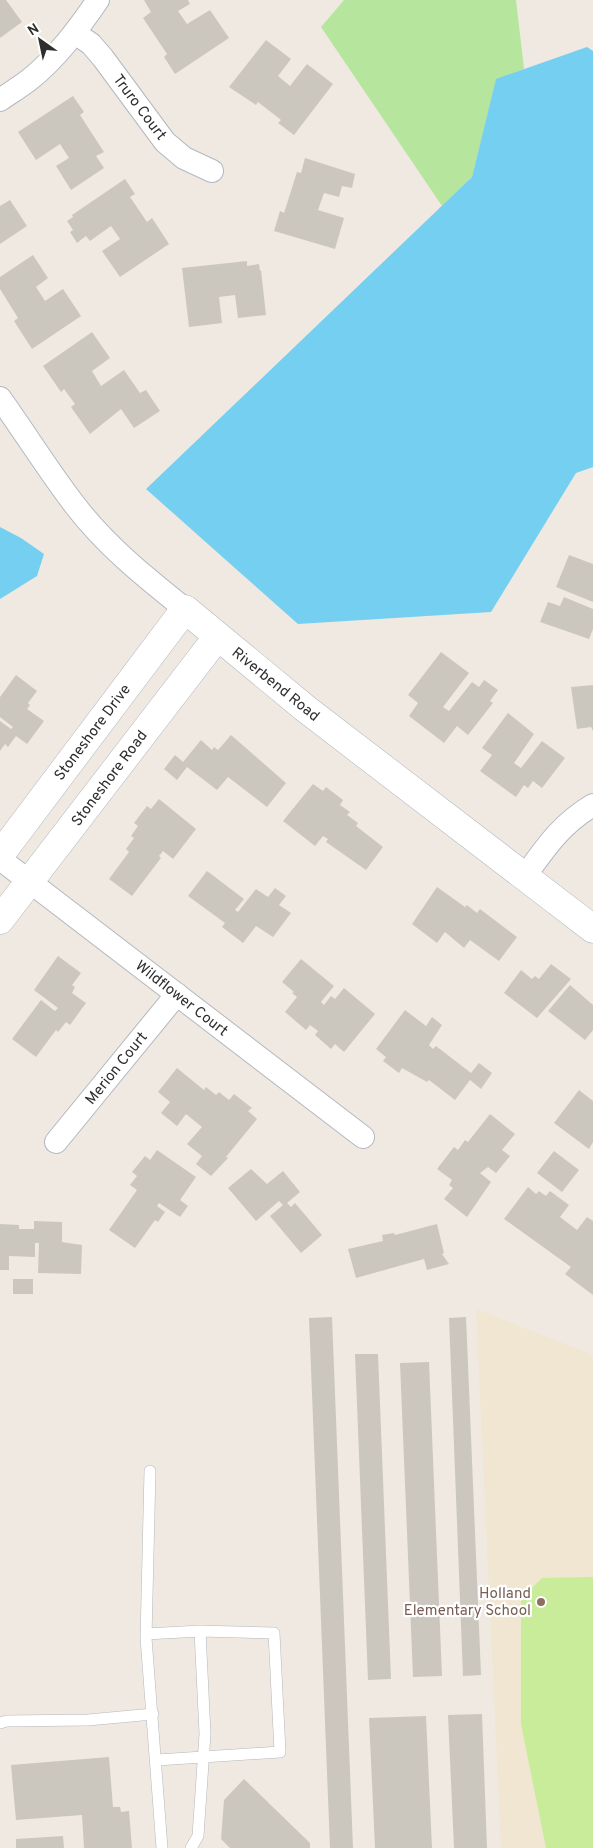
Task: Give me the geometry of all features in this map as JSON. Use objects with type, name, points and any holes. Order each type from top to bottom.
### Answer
[{"type":"street","points":[[0,100],[30,79],[61,49],[75,33],[98,0]]},
{"type":"street","name":"Truro Court","points":[[75,33],[91,44],[103,58],[165,142],[184,158],[212,172]]},
{"type":"street","name":"Riverbend Road","points":[[0,398],[75,506],[110,545],[141,574],[306,708],[593,929]]},
{"type":"street","name":"Stoneshore Drive","points":[[0,855],[185,609]]},
{"type":"street","name":"Stoneshore Road","points":[[0,920],[218,636]]},
{"type":"street","points":[[524,876],[559,830],[593,805]]},
{"type":"street","name":"Wildflower Court","points":[[0,859],[363,1137]]},
{"type":"street","name":"Merion Court","points":[[56,1142],[177,994]]},
{"type":"lane","points":[[150,1471],[146,1634],[157,1760],[162,1848]]},
{"type":"lane","points":[[146,1634],[200,1631],[274,1632],[280,1752],[157,1760]]},
{"type":"lane","points":[[191,1848],[198,1836],[205,1734],[200,1631]]},
{"type":"lane","points":[[0,1724],[7,1721],[88,1720],[153,1714]]},
{"type":"shaded area","name":"Holland Elementary School","points":[[476,1309],[593,1355],[593,1848],[501,1848]]},
{"type":"green space","points":[[344,0],[516,0],[524,69],[496,80],[472,177],[442,206],[321,27]]},
{"type":"green space","points":[[593,1577],[593,1848],[546,1848],[521,1724],[521,1599],[542,1578]]},
{"type":"water","points":[[587,47],[593,51],[593,467],[576,473],[491,612],[298,624],[146,489],[472,177],[496,79]]},
{"type":"water","points":[[0,527],[21,538],[44,554],[37,576],[0,599]]},
{"type":"building","points":[[0,0],[6,0],[22,22],[0,38]]},
{"type":"building","points":[[144,0],[188,0],[190,4],[178,11],[187,24],[210,10],[229,38],[175,74],[164,57],[167,54],[143,18],[151,12]]},
{"type":"building","points":[[266,40],[291,59],[278,76],[290,86],[307,64],[333,84],[294,135],[278,123],[281,120],[258,102],[256,105],[229,87]]},
{"type":"building","points":[[73,96],[84,112],[80,115],[104,152],[96,156],[104,168],[71,190],[56,166],[69,158],[60,144],[36,160],[18,132]]},
{"type":"building","points":[[305,158],[355,174],[352,188],[342,186],[339,197],[324,193],[318,210],[344,218],[335,249],[274,231],[280,211],[284,213],[297,172],[301,173]]},
{"type":"building","points":[[125,179],[135,194],[130,197],[147,222],[152,218],[169,244],[120,277],[102,251],[120,239],[111,226],[90,241],[86,236],[77,243],[70,232],[73,230],[67,221],[73,217],[72,215]]},
{"type":"building","points":[[10,200],[27,226],[0,244],[0,206]]},
{"type":"building","points":[[33,255],[48,278],[36,287],[45,301],[63,289],[81,316],[32,349],[14,321],[18,318],[0,289],[0,277]]},
{"type":"building","points":[[247,261],[247,266],[259,264],[266,315],[238,318],[235,295],[219,297],[222,323],[189,327],[182,268]]},
{"type":"building","points":[[92,332],[110,358],[92,371],[101,386],[124,370],[140,393],[146,390],[160,411],[134,428],[121,409],[90,434],[71,407],[75,404],[64,389],[61,392],[43,366]]},
{"type":"building","points":[[569,555],[593,564],[593,602],[556,587]]},
{"type":"building","points":[[564,597],[593,609],[593,629],[589,639],[540,622],[548,602],[560,606]]},
{"type":"building","points":[[441,652],[469,673],[443,707],[449,711],[472,682],[479,687],[484,680],[498,690],[490,701],[493,703],[468,735],[457,726],[444,743],[409,716],[418,703],[408,695]]},
{"type":"building","points":[[16,675],[37,691],[28,703],[30,705],[27,709],[44,721],[27,744],[16,736],[8,747],[5,744],[0,751],[0,721],[11,729],[13,727],[0,717],[0,697]]},
{"type":"building","points":[[593,685],[593,731],[591,727],[577,729],[571,687]]},
{"type":"building","points":[[508,713],[534,734],[514,763],[521,768],[542,741],[565,758],[542,788],[533,781],[528,788],[524,785],[516,797],[480,771],[492,755],[482,748]]},
{"type":"building","points":[[231,735],[286,783],[267,807],[228,777],[217,790],[187,767],[177,780],[164,769],[175,755],[183,762],[201,740],[212,750],[214,747],[218,750]]},
{"type":"building","points":[[313,784],[323,791],[326,787],[343,800],[340,805],[350,812],[347,815],[358,823],[356,826],[383,847],[366,870],[326,842],[328,839],[323,836],[315,846],[283,821]]},
{"type":"building","points":[[159,799],[196,829],[173,859],[163,851],[159,856],[161,858],[132,896],[109,879],[129,852],[126,849],[134,838],[131,836],[138,826],[134,823],[147,806],[151,809]]},
{"type":"building","points":[[207,871],[244,899],[235,910],[238,912],[256,889],[268,897],[275,888],[286,896],[279,905],[291,913],[273,937],[256,926],[243,943],[222,927],[225,923],[188,896]]},
{"type":"building","points":[[437,887],[465,907],[467,905],[477,913],[480,909],[517,937],[499,961],[470,940],[464,948],[445,932],[437,943],[412,924]]},
{"type":"building","points":[[58,956],[81,973],[72,985],[75,987],[72,993],[86,1003],[70,1025],[66,1022],[58,1032],[56,1030],[36,1057],[12,1039],[41,1000],[55,1011],[58,1008],[34,990]]},
{"type":"building","points":[[301,959],[334,986],[321,1002],[324,1005],[331,996],[335,999],[344,988],[375,1014],[344,1052],[335,1044],[331,1049],[315,1035],[318,1031],[310,1025],[306,1030],[285,1012],[297,997],[282,982]]},
{"type":"building","points":[[551,964],[571,979],[537,1018],[504,993],[521,970],[532,979],[535,976],[539,979]]},
{"type":"building","points":[[570,985],[593,1005],[593,1030],[585,1040],[548,1011]]},
{"type":"building","points":[[405,1010],[426,1026],[432,1017],[442,1025],[429,1045],[433,1049],[436,1046],[471,1073],[479,1063],[492,1073],[481,1089],[470,1080],[455,1100],[429,1080],[427,1082],[402,1068],[399,1073],[383,1061],[386,1057],[376,1049]]},
{"type":"building","points":[[177,1068],[204,1090],[206,1087],[216,1095],[219,1092],[229,1100],[234,1094],[252,1108],[248,1111],[257,1119],[226,1157],[228,1158],[211,1176],[196,1164],[202,1156],[187,1144],[202,1127],[186,1114],[177,1126],[161,1113],[170,1102],[158,1092]]},
{"type":"building","points":[[579,1090],[593,1101],[593,1142],[589,1149],[554,1123]]},
{"type":"building","points":[[490,1114],[515,1134],[502,1150],[510,1156],[496,1173],[488,1167],[480,1173],[491,1182],[467,1217],[444,1199],[453,1188],[449,1185],[452,1180],[437,1169],[454,1147],[458,1150],[465,1140],[468,1142]]},
{"type":"building","points":[[157,1150],[196,1177],[180,1200],[188,1206],[180,1217],[159,1203],[157,1206],[165,1212],[158,1222],[155,1220],[135,1248],[109,1230],[137,1190],[130,1185],[137,1176],[132,1172],[145,1156],[150,1160]]},
{"type":"building","points":[[554,1151],[579,1170],[562,1192],[537,1173]]},
{"type":"building","points":[[251,1169],[267,1184],[283,1171],[300,1192],[287,1203],[291,1207],[295,1203],[322,1235],[301,1253],[270,1216],[283,1205],[279,1201],[256,1221],[228,1188]]},
{"type":"building","points":[[528,1187],[536,1194],[539,1191],[546,1196],[550,1191],[569,1205],[560,1217],[577,1230],[587,1217],[593,1221],[593,1295],[565,1274],[571,1267],[504,1219]]},
{"type":"building","points":[[34,1221],[62,1222],[62,1242],[82,1245],[81,1274],[38,1273],[39,1243],[35,1243],[35,1257],[9,1256],[9,1270],[0,1270],[0,1224],[19,1225],[19,1229],[34,1229]]},
{"type":"building","points":[[437,1224],[444,1253],[442,1254],[449,1264],[427,1270],[424,1259],[356,1278],[348,1249],[383,1241],[382,1235],[394,1233],[395,1235]]},
{"type":"building","points":[[13,1279],[33,1279],[33,1294],[13,1294]]},
{"type":"building","points":[[332,1317],[353,1848],[330,1848],[309,1318]]},
{"type":"building","points":[[466,1317],[481,1675],[463,1676],[449,1318]]},
{"type":"building","points":[[355,1354],[378,1354],[391,1679],[368,1680]]},
{"type":"building","points":[[429,1362],[442,1676],[413,1677],[400,1363]]},
{"type":"building","points":[[482,1714],[487,1848],[454,1848],[448,1715]]},
{"type":"building","points":[[426,1716],[432,1848],[375,1848],[369,1718]]},
{"type":"building","points":[[109,1757],[113,1807],[120,1807],[121,1812],[129,1811],[132,1848],[84,1848],[82,1815],[16,1820],[11,1765]]},
{"type":"building","points":[[244,1779],[310,1843],[310,1848],[230,1848],[221,1839],[224,1800]]},
{"type":"building","points":[[63,1836],[64,1848],[16,1848],[16,1839]]},
{"type":"place","name":"Holland Elementary School","points":[[541,1602]]}]
